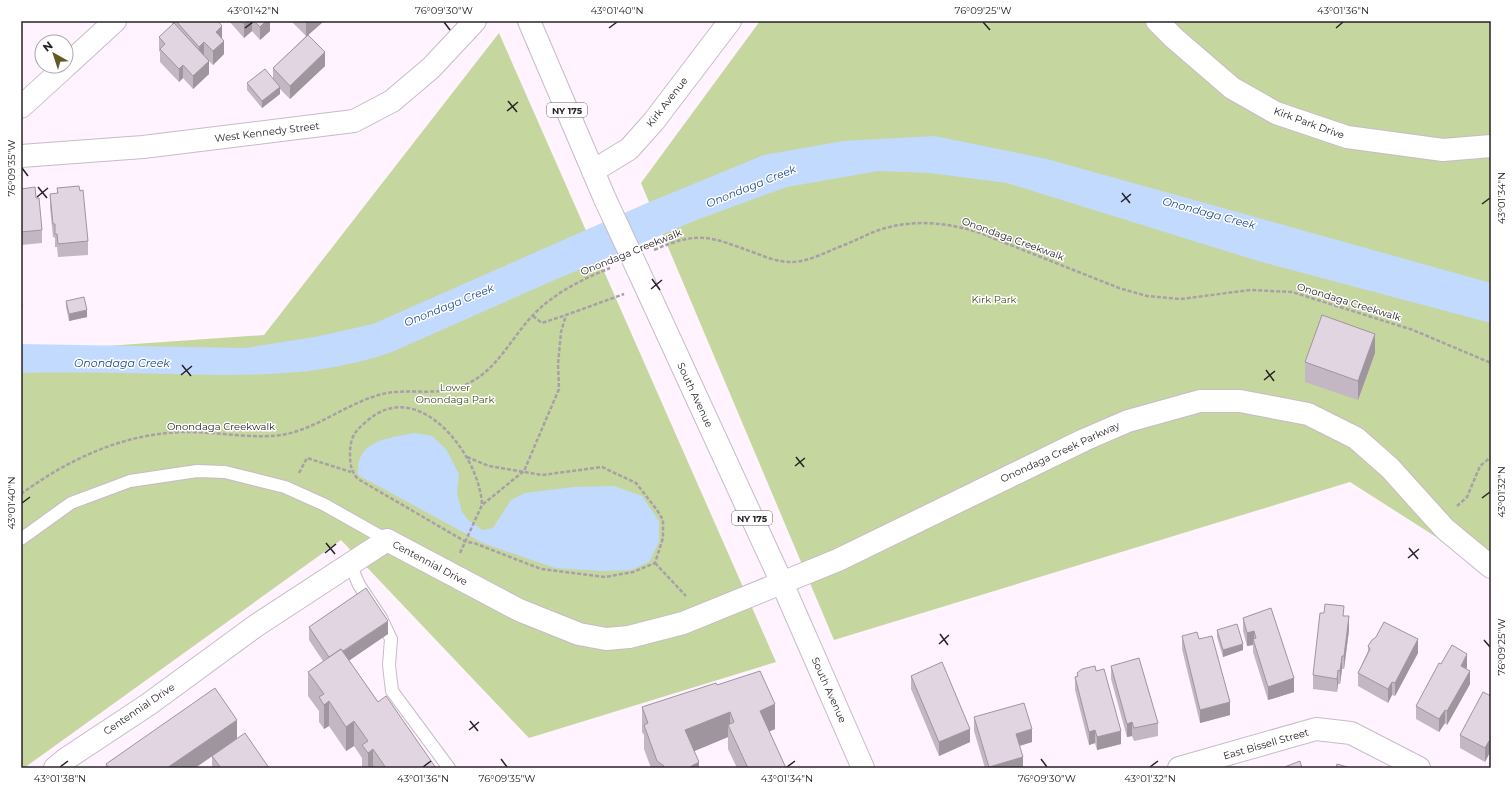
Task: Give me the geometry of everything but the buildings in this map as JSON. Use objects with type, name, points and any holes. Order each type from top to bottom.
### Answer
[{"type":"street","name":"West Kennedy Street","points":[[21,156],[143,147],[354,121],[392,102],[431,68],[475,21]]},
{"type":"street","name":"South Avenue","points":[[529,21],[605,199],[782,583],[863,768]]},
{"type":"street","name":"Kirk Avenue","points":[[593,171],[629,149],[654,121],[730,21]]},
{"type":"street","name":"Kirk Park Drive","points":[[1157,21],[1174,38],[1232,88],[1276,113],[1347,137],[1443,150],[1491,146]]},
{"type":"street","points":[[74,58],[108,23]]},
{"type":"street","points":[[21,106],[57,74]]},
{"type":"street","name":"Onondaga Creek Parkway","points":[[782,583],[838,560],[1084,440],[1128,421],[1200,401],[1240,401],[1308,414],[1356,438],[1390,468],[1438,522],[1491,567]]},
{"type":"street","name":"Centennial Drive","points":[[55,768],[66,759],[149,704],[257,625],[387,540],[519,610],[579,634],[606,639],[629,637],[683,623],[782,583]]},
{"type":"street","name":"East Bissell Street","points":[[1179,768],[1316,729],[1351,733],[1419,768]]},
{"type":"lane","points":[[21,539],[71,503],[130,481],[197,471],[225,472],[285,488],[325,505],[387,540]]},
{"type":"lane","points":[[350,564],[359,585],[381,618],[391,639],[389,664],[392,691],[449,768]]},
{"type":"path","name":"Onondaga Creekwalk","points":[[649,252],[688,237],[710,238],[774,260],[790,262],[809,259],[879,230],[902,224],[932,223],[962,227],[980,233],[1119,288],[1147,296],[1180,299],[1251,290],[1292,292],[1413,330],[1491,363]]},
{"type":"path","name":"Onondaga Creekwalk","points":[[21,494],[42,478],[82,456],[120,442],[152,434],[188,432],[263,435],[286,434],[307,428],[353,405],[383,394],[441,392],[461,387],[480,376],[498,361],[533,316],[553,298],[573,284],[613,267]]},
{"type":"path","points":[[533,316],[542,323],[614,298]]},
{"type":"path","points":[[463,548],[482,505],[524,471],[559,389],[558,364],[561,332],[566,315]]},
{"type":"path","points":[[351,472],[351,439],[358,429],[373,415],[385,409],[400,407],[431,416],[459,444],[474,472],[482,505]]},
{"type":"path","points":[[304,464],[307,458],[351,472],[358,479],[466,542],[474,543],[541,569],[605,577],[633,572],[655,563],[664,538],[663,520],[636,483],[602,467],[542,475],[489,466],[467,457]]},
{"type":"path","points":[[1438,522],[1467,497],[1480,466],[1491,457]]},
{"type":"path","points":[[655,563],[679,588]]},
{"type":"green space","name":"Kirk Park","points":[[760,21],[1491,21],[1491,572],[1350,482],[834,640],[641,183]]},
{"type":"green space","name":"Lower Onondaga Park","points":[[499,33],[776,662],[529,738],[341,540],[24,768],[21,768],[21,352],[264,335]]},
{"type":"water","name":"Onondaga Creek","points":[[934,136],[1047,159],[1491,283],[1491,323],[1258,261],[1007,183],[930,173],[878,171],[787,187],[699,219],[550,282],[392,352],[366,360],[312,370],[258,375],[21,373],[21,344],[245,348],[315,337],[373,324],[647,203],[764,155],[843,141]]},
{"type":"water","points":[[415,433],[432,436],[446,449],[459,474],[457,493],[462,512],[468,520],[483,530],[493,528],[511,500],[525,493],[573,487],[614,486],[642,496],[659,521],[659,542],[649,562],[631,570],[602,571],[555,568],[483,543],[358,475],[359,463],[362,454],[368,448],[385,439]]}]
